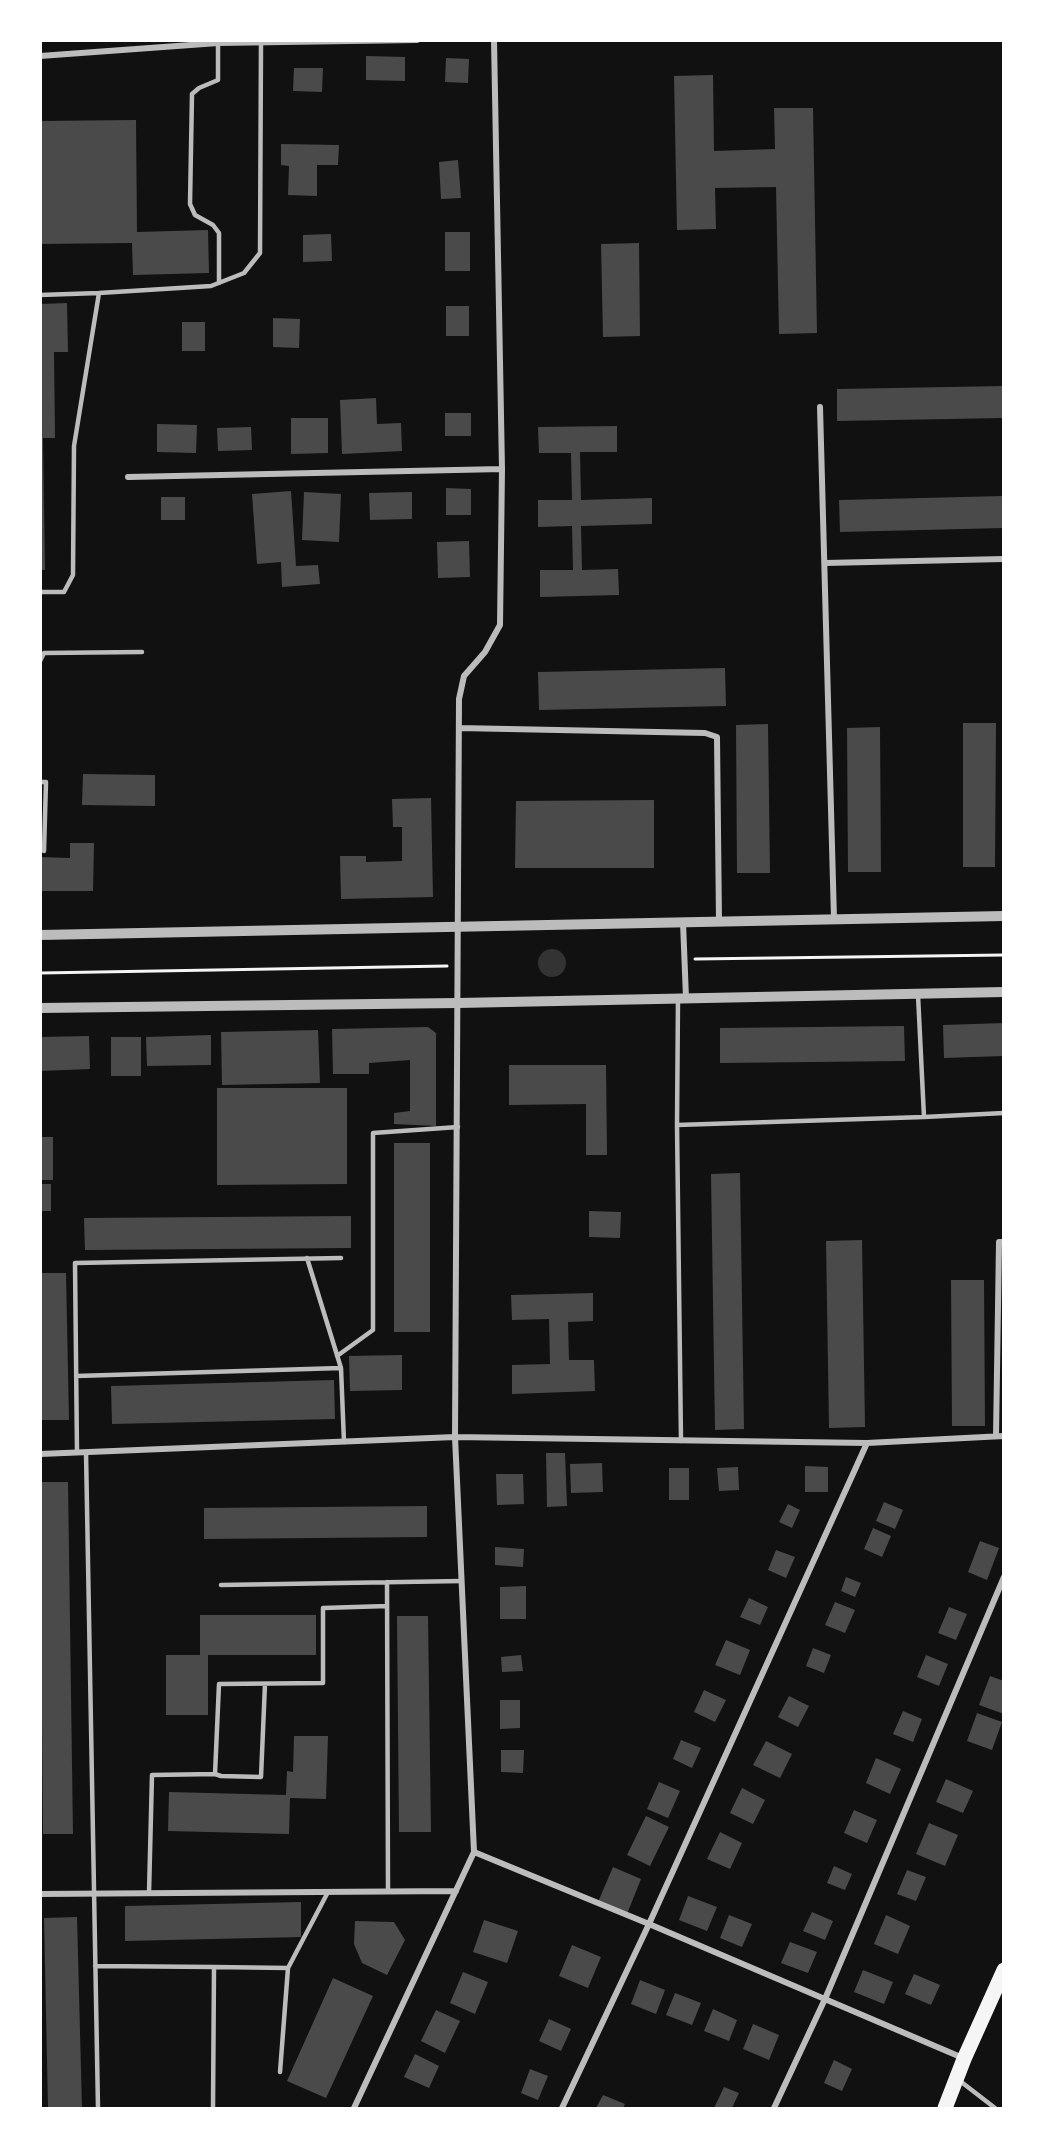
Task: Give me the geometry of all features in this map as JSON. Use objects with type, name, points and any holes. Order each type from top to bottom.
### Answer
[{"type":"highway","points":[[945,2109],[964,2058],[1004,1971]]},
{"type":"street","points":[[40,56],[218,43],[417,40]]},
{"type":"street","points":[[354,2109],[474,1852],[455,1437],[459,699],[464,676],[486,652],[500,625],[502,469],[494,40]]},
{"type":"street","points":[[820,407],[834,919]]},
{"type":"street","points":[[128,477],[502,469]]},
{"type":"street","points":[[825,563],[1004,559]]},
{"type":"street","points":[[459,728],[705,733],[717,737],[719,921]]},
{"type":"street","points":[[40,935],[1004,916]]},
{"type":"street","points":[[682,998],[683,922]]},
{"type":"street","points":[[40,1008],[458,1003],[1004,992]]},
{"type":"street","points":[[40,1454],[455,1437],[867,1443],[1000,1436],[999,1242],[1004,1242]]},
{"type":"street","points":[[562,2109],[649,1924],[867,1443]]},
{"type":"street","points":[[774,2109],[825,1999],[1004,1577]]},
{"type":"street","points":[[474,1852],[964,2058]]},
{"type":"street","points":[[40,1894],[456,1891]]},
{"type":"lane","points":[[40,295],[211,286],[244,273],[260,253],[261,42]]},
{"type":"lane","points":[[218,43],[218,80],[199,88],[192,94],[190,204],[195,215],[213,225],[219,233],[219,283]]},
{"type":"lane","points":[[40,592],[63,592],[73,575],[74,446],[99,293]]},
{"type":"lane","points":[[40,661],[44,653],[142,652]]},
{"type":"lane","points":[[40,782],[46,782],[44,851]]},
{"type":"lane","points":[[918,993],[924,1117]]},
{"type":"lane","points":[[681,1441],[677,1125],[682,998]]},
{"type":"lane","points":[[677,1125],[1004,1113]]},
{"type":"lane","points":[[337,1356],[373,1330],[373,1133],[458,1127]]},
{"type":"lane","points":[[306,1258],[341,1368],[344,1442]]},
{"type":"lane","points":[[77,1452],[75,1263],[341,1258]]},
{"type":"lane","points":[[76,1376],[341,1368]]},
{"type":"lane","points":[[86,1452],[98,2109]]},
{"type":"lane","points":[[221,1585],[462,1581]]},
{"type":"lane","points":[[387,1582],[388,1892]]},
{"type":"lane","points":[[214,1774],[219,1684],[323,1683],[323,1608],[387,1606]]},
{"type":"lane","points":[[149,1893],[152,1775],[214,1774],[261,1777],[265,1684]]},
{"type":"lane","points":[[280,2072],[288,1968],[328,1892]]},
{"type":"lane","points":[[95,1966],[288,1968]]},
{"type":"lane","points":[[213,2109],[214,1967]]},
{"type":"lane","points":[[958,2079],[995,2109]]},
{"type":"path","points":[[684,959],[1004,955]]},
{"type":"path","points":[[40,973],[458,966]]},
{"type":"shaded area","points":[[552,949],[562,953],[566,963],[562,973],[552,977],[542,973],[538,963],[542,953]]},
{"type":"building","points":[[366,56],[405,57],[405,81],[366,80]]},
{"type":"building","points":[[446,58],[469,59],[468,83],[445,82]]},
{"type":"building","points":[[294,68],[323,68],[322,92],[293,91]]},
{"type":"building","points":[[713,75],[714,151],[775,149],[774,108],[813,108],[817,333],[779,334],[776,187],[715,188],[716,229],[677,230],[674,76]]},
{"type":"building","points":[[136,120],[137,232],[208,230],[209,273],[133,275],[132,243],[40,244],[40,121]]},
{"type":"building","points":[[281,144],[339,145],[338,165],[317,165],[317,196],[288,195],[289,166],[281,165]]},
{"type":"building","points":[[458,160],[461,198],[441,199],[439,162]]},
{"type":"building","points":[[445,232],[470,232],[470,271],[445,271]]},
{"type":"building","points":[[331,234],[332,261],[303,262],[303,235]]},
{"type":"building","points":[[639,243],[640,336],[603,337],[601,244]]},
{"type":"building","points":[[67,303],[68,352],[54,352],[55,438],[43,438],[45,570],[40,570],[40,304]]},
{"type":"building","points":[[446,306],[469,306],[469,336],[446,336]]},
{"type":"building","points":[[273,318],[300,319],[299,348],[273,347]]},
{"type":"building","points":[[182,322],[205,322],[205,351],[182,351]]},
{"type":"building","points":[[1004,386],[1004,418],[837,421],[837,389]]},
{"type":"building","points":[[376,398],[377,424],[401,423],[402,451],[342,454],[340,400]]},
{"type":"building","points":[[445,413],[471,413],[471,436],[445,436]]},
{"type":"building","points":[[291,418],[328,418],[328,453],[291,454]]},
{"type":"building","points":[[157,424],[197,425],[196,453],[157,452]]},
{"type":"building","points":[[617,426],[617,452],[580,452],[581,500],[652,498],[652,524],[581,526],[582,570],[618,569],[619,595],[540,597],[540,570],[573,570],[572,526],[538,527],[538,500],[572,500],[571,453],[539,453],[538,427]]},
{"type":"building","points":[[251,427],[252,450],[218,451],[217,428]]},
{"type":"building","points":[[446,488],[471,489],[471,515],[446,515]]},
{"type":"building","points":[[291,491],[296,566],[318,565],[320,584],[282,587],[281,562],[257,564],[252,494]]},
{"type":"building","points":[[304,492],[341,494],[339,542],[302,540]]},
{"type":"building","points":[[412,492],[412,519],[370,520],[369,493]]},
{"type":"building","points":[[1004,496],[1004,528],[840,532],[839,500]]},
{"type":"building","points":[[161,497],[185,497],[185,520],[161,520]]},
{"type":"building","points":[[469,541],[470,577],[438,578],[437,542]]},
{"type":"building","points":[[725,668],[726,706],[539,710],[538,672]]},
{"type":"building","points":[[963,723],[996,723],[995,867],[963,867]]},
{"type":"building","points":[[768,724],[770,873],[737,873],[736,725]]},
{"type":"building","points":[[880,727],[881,872],[848,872],[847,728]]},
{"type":"building","points":[[83,774],[155,775],[155,806],[82,805]]},
{"type":"building","points":[[431,798],[433,897],[341,899],[340,856],[366,856],[366,862],[402,861],[402,827],[393,827],[392,799]]},
{"type":"building","points":[[654,800],[654,868],[515,868],[516,801]]},
{"type":"building","points":[[70,843],[94,843],[93,891],[40,891],[40,857],[70,858]]},
{"type":"building","points":[[1004,1023],[1004,1056],[944,1058],[943,1025]]},
{"type":"building","points":[[904,1026],[905,1061],[720,1063],[720,1028]]},
{"type":"building","points":[[428,1027],[436,1033],[436,1126],[394,1124],[394,1113],[410,1111],[410,1060],[369,1063],[369,1074],[333,1074],[332,1029]]},
{"type":"building","points":[[318,1030],[320,1083],[222,1085],[221,1032]]},
{"type":"building","points":[[211,1035],[211,1065],[147,1066],[146,1037]]},
{"type":"building","points":[[89,1036],[90,1069],[40,1071],[40,1037]]},
{"type":"building","points":[[111,1037],[141,1037],[141,1076],[111,1076]]},
{"type":"building","points":[[509,1065],[606,1065],[607,1155],[586,1155],[586,1104],[509,1105]]},
{"type":"building","points":[[217,1088],[347,1088],[347,1184],[217,1185]]},
{"type":"building","points":[[40,1137],[53,1137],[53,1180],[40,1180]]},
{"type":"building","points":[[394,1143],[430,1143],[430,1332],[394,1332]]},
{"type":"building","points":[[740,1173],[744,1429],[715,1430],[711,1174]]},
{"type":"building","points":[[40,1184],[51,1184],[51,1211],[40,1211]]},
{"type":"building","points":[[589,1211],[621,1212],[620,1238],[589,1237]]},
{"type":"building","points":[[351,1216],[351,1248],[85,1250],[84,1218]]},
{"type":"building","points":[[862,1240],[865,1427],[829,1428],[826,1241]]},
{"type":"building","points":[[40,1273],[66,1273],[69,1420],[40,1420]]},
{"type":"building","points":[[951,1280],[984,1280],[985,1426],[952,1426]]},
{"type":"building","points":[[593,1293],[593,1321],[568,1322],[569,1360],[594,1360],[595,1391],[512,1394],[512,1365],[550,1364],[549,1319],[512,1320],[511,1295]]},
{"type":"building","points":[[402,1355],[402,1390],[350,1391],[349,1356]]},
{"type":"building","points":[[334,1380],[335,1419],[112,1424],[111,1386]]},
{"type":"building","points":[[546,1453],[565,1453],[567,1506],[547,1507]]},
{"type":"building","points":[[602,1463],[603,1492],[571,1493],[570,1464]]},
{"type":"building","points":[[805,1466],[828,1467],[828,1492],[805,1492]]},
{"type":"building","points":[[738,1467],[739,1490],[719,1491],[717,1468]]},
{"type":"building","points":[[669,1468],[689,1468],[689,1500],[669,1500]]},
{"type":"building","points":[[496,1474],[523,1474],[524,1504],[497,1505]]},
{"type":"building","points":[[40,1482],[68,1482],[73,1834],[43,1834]]},
{"type":"building","points":[[884,1502],[903,1510],[895,1529],[876,1521]]},
{"type":"building","points":[[788,1504],[800,1510],[792,1528],[779,1522]]},
{"type":"building","points":[[427,1506],[427,1537],[204,1539],[204,1508]]},
{"type":"building","points":[[873,1528],[891,1536],[882,1557],[864,1549]]},
{"type":"building","points":[[980,1541],[999,1548],[987,1580],[968,1572]]},
{"type":"building","points":[[495,1547],[524,1549],[523,1567],[495,1565]]},
{"type":"building","points":[[776,1550],[795,1557],[786,1578],[768,1570]]},
{"type":"building","points":[[846,1577],[861,1583],[855,1597],[841,1591]]},
{"type":"building","points":[[526,1586],[526,1619],[500,1619],[500,1587]]},
{"type":"building","points":[[749,1598],[768,1607],[760,1625],[740,1617]]},
{"type":"building","points":[[835,1602],[855,1610],[845,1633],[825,1625]]},
{"type":"building","points":[[949,1607],[967,1614],[956,1640],[938,1633]]},
{"type":"building","points":[[200,1615],[316,1615],[316,1655],[208,1655],[208,1715],[166,1715],[166,1655],[200,1655]]},
{"type":"building","points":[[397,1616],[428,1616],[431,1832],[399,1832]]},
{"type":"building","points":[[726,1640],[750,1650],[740,1675],[715,1665]]},
{"type":"building","points":[[813,1648],[831,1655],[824,1673],[806,1666]]},
{"type":"building","points":[[521,1655],[523,1671],[502,1672],[501,1657]]},
{"type":"building","points":[[926,1655],[948,1664],[939,1686],[917,1677]]},
{"type":"building","points":[[990,1676],[1004,1681],[1004,1714],[979,1705]]},
{"type":"building","points":[[704,1690],[726,1700],[715,1722],[694,1712]]},
{"type":"building","points":[[789,1696],[809,1706],[798,1727],[778,1717]]},
{"type":"building","points":[[500,1700],[520,1700],[520,1728],[500,1729]]},
{"type":"building","points":[[903,1711],[922,1719],[913,1742],[893,1734]]},
{"type":"building","points":[[977,1713],[1002,1722],[992,1750],[967,1741]]},
{"type":"building","points":[[294,1736],[328,1736],[326,1799],[290,1798],[289,1834],[168,1831],[169,1792],[286,1795],[287,1771],[293,1772]]},
{"type":"building","points":[[681,1740],[701,1748],[692,1768],[673,1759]]},
{"type":"building","points":[[766,1741],[792,1754],[780,1778],[753,1765]]},
{"type":"building","points":[[501,1750],[524,1750],[523,1773],[501,1772]]},
{"type":"building","points":[[876,1758],[901,1769],[890,1794],[866,1783]]},
{"type":"building","points":[[946,1779],[973,1791],[963,1813],[936,1802]]},
{"type":"building","points":[[659,1782],[680,1791],[668,1818],[647,1809]]},
{"type":"building","points":[[742,1788],[765,1800],[753,1824],[730,1813]]},
{"type":"building","points":[[854,1810],[877,1820],[867,1843],[844,1833]]},
{"type":"building","points":[[646,1816],[669,1827],[650,1866],[627,1855]]},
{"type":"building","points":[[929,1823],[958,1835],[945,1866],[916,1854]]},
{"type":"building","points":[[720,1832],[742,1843],[730,1869],[707,1859]]},
{"type":"building","points":[[834,1866],[852,1874],[845,1890],[827,1883]]},
{"type":"building","points":[[613,1867],[641,1879],[627,1914],[598,1902]]},
{"type":"building","points":[[907,1870],[926,1877],[916,1901],[897,1894]]},
{"type":"building","points":[[688,1896],[717,1907],[707,1931],[679,1920]]},
{"type":"building","points":[[301,1902],[301,1937],[125,1941],[125,1906]]},
{"type":"building","points":[[812,1912],[833,1921],[825,1940],[803,1931]]},
{"type":"building","points":[[729,1915],[752,1924],[742,1947],[720,1938]]},
{"type":"building","points":[[886,1915],[910,1926],[898,1954],[874,1944]]},
{"type":"building","points":[[77,1917],[82,2108],[48,2108],[44,1918]]},
{"type":"building","points":[[484,1920],[518,1931],[507,1963],[473,1952]]},
{"type":"building","points":[[355,1921],[394,1922],[405,1940],[387,1975],[362,1963],[354,1944]]},
{"type":"building","points":[[790,1942],[817,1952],[808,1973],[781,1963]]},
{"type":"building","points":[[572,1945],[601,1957],[588,1988],[559,1976]]},
{"type":"building","points":[[863,1970],[893,1982],[884,2004],[854,1992]]},
{"type":"building","points":[[463,1972],[488,1982],[475,2014],[450,2003]]},
{"type":"building","points":[[914,1974],[940,1985],[931,2005],[905,1994]]},
{"type":"building","points":[[333,1978],[373,1996],[326,2098],[287,2081]]},
{"type":"building","points":[[640,1980],[665,1990],[656,2014],[631,2004]]},
{"type":"building","points":[[675,1993],[701,2003],[692,2025],[666,2015]]},
{"type":"building","points":[[713,2009],[737,2020],[729,2041],[704,2031]]},
{"type":"building","points":[[436,2010],[460,2021],[445,2053],[421,2041]]},
{"type":"building","points":[[549,2019],[571,2029],[561,2051],[539,2041]]},
{"type":"building","points":[[753,2024],[779,2035],[769,2060],[743,2049]]},
{"type":"building","points":[[415,2054],[439,2066],[429,2088],[404,2077]]},
{"type":"building","points":[[834,2060],[852,2069],[842,2091],[824,2083]]},
{"type":"building","points":[[530,2069],[548,2076],[538,2100],[521,2093]]},
{"type":"building","points":[[724,2087],[739,2093],[732,2108],[714,2108]]},
{"type":"building","points":[[603,2095],[625,2104],[623,2108],[596,2108]]}]
